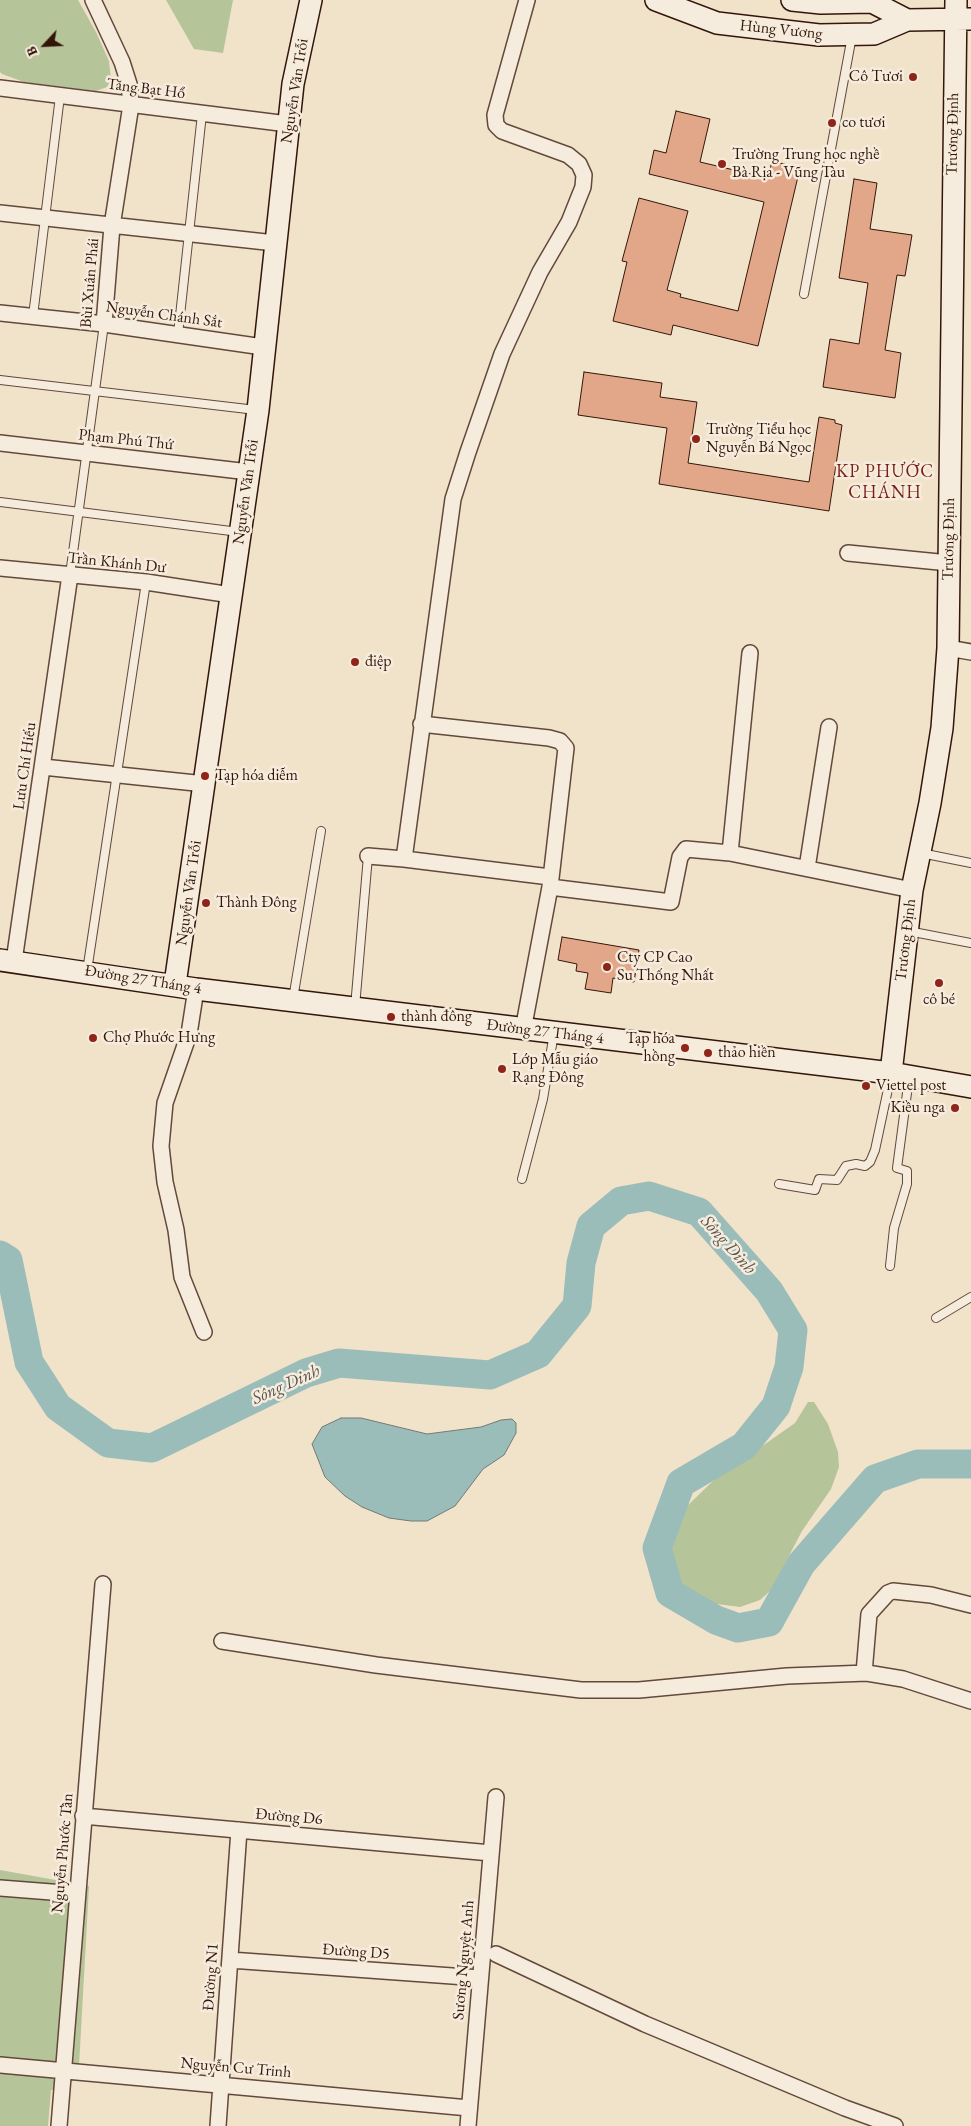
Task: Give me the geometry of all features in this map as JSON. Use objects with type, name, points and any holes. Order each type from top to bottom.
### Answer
[{"type":"street","name":"Bùi Xuân Phái","points":[[93,0],[122,62],[129,84],[131,105],[112,226],[104,324]]},
{"type":"street","name":"Nguyễn Văn Trỗi","points":[[175,984],[258,410],[263,347],[293,84],[311,0]]},
{"type":"street","points":[[404,859],[448,526],[454,500],[468,452],[502,354],[540,272],[569,222],[583,187],[584,175],[579,164],[568,155],[502,131],[496,125],[495,115],[527,0]]},
{"type":"street","name":"Hùng Vương","points":[[656,0],[718,23],[819,35],[874,34],[907,20],[960,13]]},
{"type":"street","name":"Hùng Vương","points":[[792,0],[821,4],[872,2],[907,20]]},
{"type":"street","name":"Trương Định","points":[[900,1075],[906,931],[942,728],[948,648],[960,13]]},
{"type":"street","name":"Tăng Bạt Hổ","points":[[0,88],[288,124]]},
{"type":"street","points":[[0,213],[275,243]]},
{"type":"street","name":"Nguyễn Chánh Sắt","points":[[0,313],[104,324],[263,347]]},
{"type":"street","name":"Phạm Phú Thứ","points":[[0,443],[249,472]]},
{"type":"street","points":[[848,553],[949,563]]},
{"type":"street","name":"Trần Khánh Dư","points":[[0,568],[146,582],[231,595]]},
{"type":"street","name":"Lưu Chí Hiếu","points":[[7,960],[43,767],[70,576]]},
{"type":"street","points":[[948,648],[971,652]]},
{"type":"street","points":[[730,853],[750,653]]},
{"type":"street","points":[[421,724],[560,742],[566,748],[550,882],[523,1030]]},
{"type":"street","points":[[808,868],[829,727]]},
{"type":"street","points":[[43,767],[205,784]]},
{"type":"street","points":[[368,856],[404,859],[671,902],[680,857],[686,849],[730,853],[912,890]]},
{"type":"street","name":"Đường 27 Tháng 4","points":[[7,960],[175,984],[196,989],[293,999],[523,1030],[900,1075],[971,1087]]},
{"type":"street","points":[[196,989],[189,1034],[165,1103],[161,1146],[165,1182],[176,1230],[182,1277],[204,1332]]},
{"type":"street","name":"Nguyễn Phước Tần","points":[[58,2126],[103,1584]]},
{"type":"street","points":[[864,1673],[869,1614],[888,1594],[893,1591],[931,1595],[971,1605]]},
{"type":"street","points":[[222,1641],[376,1665],[581,1690],[639,1690],[786,1676],[864,1673],[902,1679],[971,1701]]},
{"type":"street","name":"Sương Nguyệt Anh","points":[[468,2126],[496,1797]]},
{"type":"street","name":"Đường D6","points":[[84,1816],[491,1853]]},
{"type":"street","name":"Đường N1","points":[[218,2126],[239,1830]]},
{"type":"street","points":[[0,1888],[77,1894]]},
{"type":"street","points":[[496,1954],[654,2028],[845,2108],[895,2126]]},
{"type":"street","name":"Đường D5","points":[[230,1960],[480,1978]]},
{"type":"street","name":"Nguyễn Cư Trinh","points":[[0,2065],[469,2108]]},
{"type":"lane","points":[[804,294],[852,35]]},
{"type":"lane","points":[[33,316],[60,96]]},
{"type":"lane","points":[[178,334],[202,114]]},
{"type":"lane","name":"Bùi Xuân Phái","points":[[70,576],[104,324]]},
{"type":"lane","points":[[0,380],[258,410]]},
{"type":"lane","points":[[0,502],[240,533]]},
{"type":"lane","points":[[87,971],[146,582]]},
{"type":"lane","points":[[293,999],[321,831]]},
{"type":"lane","points":[[920,853],[971,863]]},
{"type":"lane","points":[[355,1008],[368,856]]},
{"type":"lane","points":[[906,931],[971,943]]},
{"type":"lane","points":[[522,1179],[543,1099],[554,1033]]},
{"type":"lane","points":[[779,1184],[815,1190],[819,1179],[830,1178],[837,1180],[846,1166],[856,1164],[865,1166],[870,1162],[900,1075]]},
{"type":"lane","points":[[890,1266],[894,1228],[906,1184],[907,1170],[897,1168],[900,1075]]},
{"type":"lane","points":[[936,1318],[971,1297]]},
{"type":"green space","points":[[0,0],[78,0],[96,32],[109,61],[111,80],[107,87],[96,91],[24,82],[2,74],[0,72]]},
{"type":"green space","points":[[166,0],[233,0],[223,53],[194,49]]},
{"type":"green space","points":[[808,1402],[814,1402],[828,1424],[838,1452],[839,1467],[831,1489],[802,1531],[771,1590],[760,1600],[740,1607],[693,1601],[685,1596],[673,1582],[665,1562],[668,1537],[672,1526],[681,1512],[714,1480],[795,1423]]},
{"type":"green space","points":[[0,1870],[89,1886],[79,2066],[62,2090],[51,2090],[48,2126],[0,2126]]},
{"type":"water","points":[[341,1418],[361,1418],[427,1434],[481,1427],[501,1420],[512,1419],[516,1423],[516,1433],[504,1455],[483,1469],[455,1506],[427,1521],[411,1521],[389,1518],[362,1507],[345,1496],[325,1477],[312,1444],[322,1427]]},
{"type":"building","points":[[676,111],[710,119],[700,162],[768,178],[772,161],[800,168],[758,346],[673,325],[671,335],[613,321],[627,262],[622,261],[639,198],[688,211],[667,290],[681,294],[680,297],[738,311],[764,202],[649,174],[654,150],[666,153]]},
{"type":"building","points":[[854,179],[877,183],[870,229],[912,235],[905,276],[897,275],[885,350],[901,353],[895,398],[823,387],[830,339],[859,344],[868,283],[839,278]]},
{"type":"building","points":[[584,372],[662,383],[660,397],[697,402],[688,463],[809,482],[819,417],[835,420],[835,423],[842,425],[829,511],[659,484],[667,428],[578,415]]},
{"type":"building","name":"Cty CP Cao Su Thống Nhất","points":[[562,937],[639,950],[634,982],[613,978],[611,993],[585,989],[588,973],[576,971],[577,964],[558,960]]},
{"type":"waterway","name":"Sông Dinh","points":[[0,1255],[8,1260],[29,1362],[58,1407],[108,1443],[152,1448],[306,1373],[339,1363],[490,1375],[538,1354],[577,1306],[581,1263],[591,1226],[621,1201],[649,1196],[699,1212],[769,1291],[793,1330],[789,1367],[776,1406],[744,1446],[681,1483],[657,1548],[670,1593],[716,1620],[738,1628],[769,1622],[801,1564],[875,1479],[918,1464],[971,1464]]},
{"type":"place","name":"Cô Tươi","points":[[913,77]]},
{"type":"place","name":"co tươi","points":[[832,123]]},
{"type":"place","name":"Trường Trung học nghề Bà Rịa - Vũng Tàu","points":[[722,164]]},
{"type":"place","name":"Trường Tiểu học Nguyễn Bá Ngọc","points":[[696,439]]},
{"type":"place","name":"điệp","points":[[355,662]]},
{"type":"place","name":"Tạp hóa diễm","points":[[205,776]]},
{"type":"place","name":"Thành Đông","points":[[206,903]]},
{"type":"place","name":"Cty CP Cao Su Thống Nhất","points":[[607,967]]},
{"type":"place","name":"cô bé","points":[[939,983]]},
{"type":"place","name":"thành đông","points":[[391,1017]]},
{"type":"place","name":"Chợ Phước Hưng","points":[[93,1038]]},
{"type":"place","name":"Tạp hóa hồng","points":[[685,1048]]},
{"type":"place","name":"thảo hiền","points":[[708,1053]]},
{"type":"place","name":"Lớp Mẫu giáo Rạng Đông","points":[[502,1069]]},
{"type":"place","name":"Viettel post","points":[[866,1086]]},
{"type":"place","name":"Kiều nga","points":[[955,1108]]},
{"type":"district","name":"KP PHƯỚC CHÁNH","points":[[885,482]]}]
